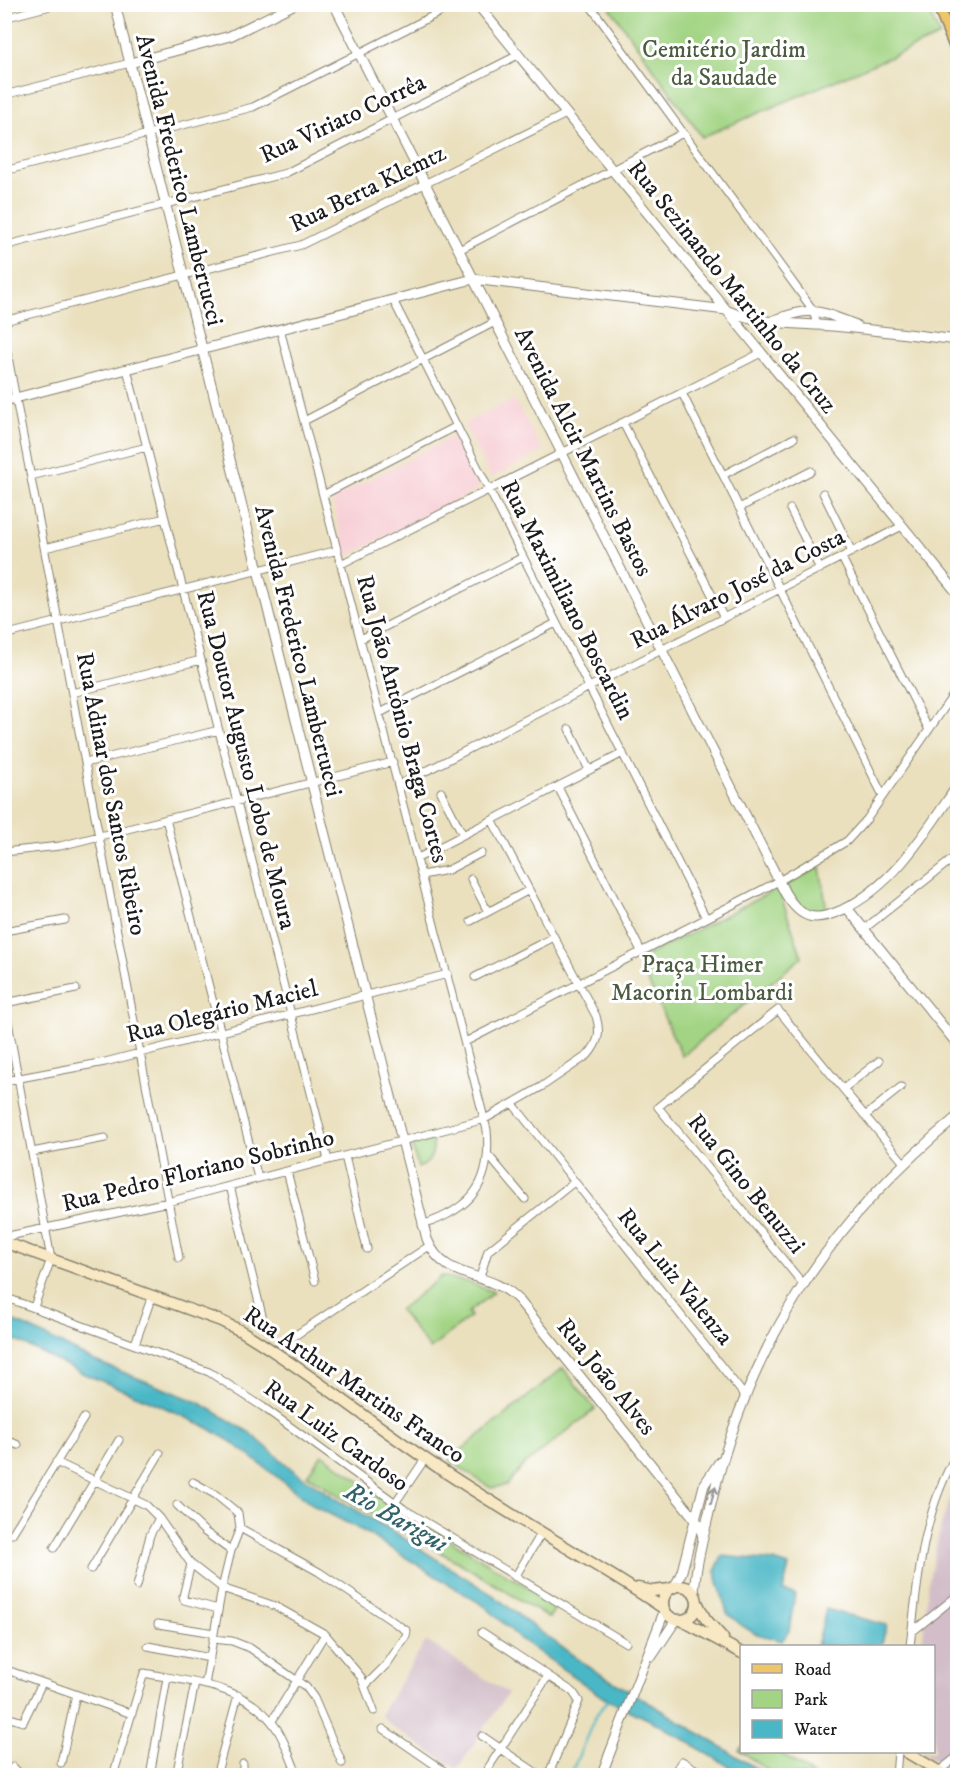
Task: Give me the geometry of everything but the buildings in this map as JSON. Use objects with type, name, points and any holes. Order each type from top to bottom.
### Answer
[{"type":"main road","points":[[937,4],[957,55]]},
{"type":"main road","points":[[950,4],[957,22]]},
{"type":"main road","name":"Rua Arthur Martins Franco","points":[[4,1242],[221,1321],[243,1332],[425,1459],[541,1534],[629,1585],[664,1610]]},
{"type":"main road","name":"Rua Arthur Martins Franco","points":[[629,1585],[653,1591],[672,1588]]},
{"type":"main road","points":[[686,1587],[711,1625],[738,1650],[679,1621],[664,1610],[663,1598],[672,1588],[686,1587]]},
{"type":"main road","points":[[679,1621],[695,1612],[695,1598]]},
{"type":"main road","points":[[907,1753],[926,1769],[943,1773]]},
{"type":"street","points":[[4,18],[58,4]]},
{"type":"street","name":"Avenida Frederico Lambertucci","points":[[115,4],[422,1225],[429,1246],[439,1261],[480,1277]]},
{"type":"street","points":[[4,95],[230,36],[295,4]]},
{"type":"street","name":"Avenida Alcir Martins Bastos","points":[[334,4],[791,903],[802,914],[820,918],[846,908]]},
{"type":"street","points":[[4,171],[253,107],[456,4]]},
{"type":"street","name":"Rua Sezinando Martinho da Cruz","points":[[477,4],[957,594]]},
{"type":"street","points":[[589,4],[813,310],[817,325]]},
{"type":"street","name":"Rua Viriato Corrêa","points":[[4,246],[286,173],[518,55]]},
{"type":"street","name":"Rua Berta Klemtz","points":[[4,321],[302,245],[566,114]]},
{"type":"street","points":[[459,250],[683,134]]},
{"type":"street","points":[[4,401],[473,279],[726,310],[748,318],[800,326],[865,329],[957,340]]},
{"type":"street","name":"Rua Maximiliano Boscardin","points":[[393,300],[706,918]]},
{"type":"street","points":[[770,322],[798,312],[813,310],[832,315],[865,329]]},
{"type":"street","points":[[304,421],[495,322]]},
{"type":"street","name":"Rua João Antônio Braga Cortes","points":[[280,329],[485,1119],[489,1156]]},
{"type":"street","name":"Rua Adinar dos Santos Ribeiro","points":[[4,336],[179,1258]]},
{"type":"street","points":[[341,564],[761,354]]},
{"type":"street","name":"Rua Doutor Augusto Lobo de Moura","points":[[127,369],[328,1160]]},
{"type":"street","points":[[682,393],[883,796]]},
{"type":"street","points":[[623,423],[724,618]]},
{"type":"street","points":[[323,495],[457,426]]},
{"type":"street","points":[[723,475],[794,438]]},
{"type":"street","points":[[31,476],[147,447]]},
{"type":"street","points":[[740,508],[811,471]]},
{"type":"street","points":[[823,493],[852,552]]},
{"type":"street","points":[[790,508],[820,569]]},
{"type":"street","points":[[45,548],[165,518]]},
{"type":"street","name":"Rua Álvaro José da Costa","points":[[399,785],[902,526]]},
{"type":"street","points":[[4,635],[338,550]]},
{"type":"street","points":[[361,639],[523,557]]},
{"type":"street","points":[[842,558],[928,730]]},
{"type":"street","points":[[380,713],[556,623]]},
{"type":"street","points":[[72,693],[201,660]]},
{"type":"street","points":[[465,1042],[706,918],[848,841],[883,796],[957,688]]},
{"type":"street","points":[[569,729],[589,770]]},
{"type":"street","points":[[85,763],[219,730]]},
{"type":"street","points":[[417,858],[623,753]]},
{"type":"street","points":[[6,850],[47,848],[393,762]]},
{"type":"street","points":[[957,785],[899,865],[873,891],[846,908],[957,1045]]},
{"type":"street","points":[[558,787],[641,951]]},
{"type":"street","points":[[441,792],[463,835]]},
{"type":"street","points":[[166,819],[258,1178]]},
{"type":"street","name":"Rua Pedro Floriano Sobrinho","points":[[4,1237],[168,1202],[485,1119],[581,1061],[594,1048],[599,1036],[593,1009],[492,820]]},
{"type":"street","points":[[422,875],[448,870],[481,853]]},
{"type":"street","points":[[864,929],[956,858]]},
{"type":"street","points":[[471,879],[488,912]]},
{"type":"street","points":[[471,921],[529,890]]},
{"type":"street","points":[[4,931],[64,920]]},
{"type":"street","points":[[475,977],[554,937]]},
{"type":"street","name":"Rua Olegário Maciel","points":[[4,1081],[140,1053],[448,975]]},
{"type":"street","points":[[34,1307],[51,1259],[5,1001],[76,989]]},
{"type":"street","name":"Rua Gino Benuzzi","points":[[804,1286],[658,1107],[778,1010],[843,1089]]},
{"type":"street","points":[[879,1061],[843,1089],[904,1163]]},
{"type":"street","points":[[865,1116],[901,1088]]},
{"type":"street","name":"Rua Luiz Valenza","points":[[513,1104],[745,1396]]},
{"type":"street","points":[[695,1598],[695,1573],[724,1457],[745,1396],[768,1344],[804,1286],[856,1214],[904,1163],[957,1116]]},
{"type":"street","points":[[32,1152],[105,1138]]},
{"type":"street","points":[[345,1156],[367,1249]]},
{"type":"street","points":[[489,1156],[525,1199]]},
{"type":"street","points":[[422,1225],[454,1213],[469,1199],[479,1185],[489,1156]]},
{"type":"street","points":[[287,1171],[315,1281]]},
{"type":"street","points":[[480,1277],[488,1251],[574,1182]]},
{"type":"street","points":[[230,1186],[262,1315]]},
{"type":"street","points":[[281,1345],[429,1246]]},
{"type":"street","name":"Rua João Alves","points":[[480,1277],[506,1288],[518,1299],[694,1518],[700,1526],[703,1538]]},
{"type":"street","points":[[135,1344],[152,1296]]},
{"type":"street","name":"Rua Luiz Cardoso","points":[[4,1297],[201,1368],[222,1379],[395,1503],[626,1643]]},
{"type":"street","points":[[12,1534],[84,1418]]},
{"type":"street","points":[[4,1439],[18,1445]]},
{"type":"street","points":[[54,1548],[119,1440]]},
{"type":"street","points":[[910,1645],[926,1527],[938,1492],[957,1452]]},
{"type":"street","points":[[91,1569],[160,1453]]},
{"type":"street","points":[[672,1588],[682,1571],[704,1485],[724,1457]]},
{"type":"street","points":[[395,1503],[425,1459]]},
{"type":"street","points":[[56,1462],[146,1505],[159,1518],[191,1564],[222,1588],[275,1606],[325,1634],[361,1677],[374,1711]]},
{"type":"street","points":[[193,1482],[238,1513],[240,1528],[231,1551],[222,1588],[205,1685]]},
{"type":"street","points":[[177,1505],[205,1532],[231,1551]]},
{"type":"street","points":[[137,1586],[150,1535],[159,1518]]},
{"type":"street","points":[[240,1528],[319,1572],[407,1631],[387,1664],[365,1686]]},
{"type":"street","points":[[515,1577],[541,1534]]},
{"type":"street","points":[[191,1564],[183,1600],[218,1609]]},
{"type":"street","points":[[912,1632],[957,1595]]},
{"type":"street","points":[[601,1775],[664,1610]]},
{"type":"street","points":[[642,1670],[679,1621]]},
{"type":"street","points":[[158,1624],[214,1636],[250,1648],[298,1681],[311,1692],[342,1763]]},
{"type":"street","points":[[482,1632],[573,1692],[579,1701],[548,1776]]},
{"type":"street","points":[[272,1722],[325,1634]]},
{"type":"street","points":[[148,1646],[210,1658]]},
{"type":"street","points":[[4,1669],[132,1714]]},
{"type":"street","points":[[113,1776],[144,1674],[205,1685],[238,1695],[272,1722],[281,1736],[297,1774],[286,1776]]},
{"type":"street","points":[[483,1776],[548,1676]]},
{"type":"street","points":[[150,1776],[167,1678]]},
{"type":"street","points":[[4,1716],[22,1722],[42,1683]]},
{"type":"street","points":[[176,1776],[195,1683]]},
{"type":"street","points":[[61,1763],[76,1695]]},
{"type":"street","points":[[216,1776],[238,1695]]},
{"type":"street","points":[[384,1730],[451,1776]]},
{"type":"street","points":[[482,1736],[541,1776]]},
{"type":"street","points":[[896,1776],[898,1753]]},
{"type":"street","points":[[943,1773],[957,1756]]},
{"type":"street","points":[[672,1776],[682,1761],[707,1776]]},
{"type":"street","points":[[243,1764],[243,1776]]},
{"type":"street","points":[[5,1776],[13,1767],[22,1776]]},
{"type":"shaded area","points":[[514,399],[543,451],[491,478],[464,424]]},
{"type":"shaded area","points":[[454,436],[479,489],[346,557],[332,499]]},
{"type":"shaded area","points":[[957,1481],[957,1773],[923,1753],[935,1753],[935,1645],[922,1645],[929,1579],[942,1522]]},
{"type":"shaded area","points":[[426,1641],[508,1693],[457,1769],[394,1728],[380,1715]]},
{"type":"green space","name":"Cemitério Jardim da Saudade","points":[[608,5],[926,5],[940,36],[702,137]]},
{"type":"green space","points":[[820,867],[827,911],[806,911],[793,898],[786,884]]},
{"type":"green space","name":"Praça Himer Macorin Lombardi","points":[[778,888],[802,957],[682,1056],[638,960]]},
{"type":"green space","points":[[433,1140],[430,1157],[426,1164],[418,1168],[412,1146]]},
{"type":"green space","points":[[442,1276],[494,1292],[468,1313],[471,1316],[430,1349],[399,1310]]},
{"type":"green space","points":[[563,1368],[595,1409],[523,1466],[507,1485],[491,1488],[449,1460]]},
{"type":"green space","points":[[322,1454],[399,1509],[557,1605],[549,1618],[465,1566],[345,1499],[307,1475]]},
{"type":"green space","points":[[743,1753],[780,1753],[813,1775],[775,1775]]},
{"type":"water","points":[[4,1318],[95,1361],[200,1403],[249,1432],[294,1471],[496,1597],[595,1671],[767,1775],[743,1775],[658,1724],[604,1698],[520,1639],[486,1607],[363,1531],[316,1507],[233,1443],[208,1428],[82,1373],[5,1335]]},
{"type":"water","points":[[722,1556],[774,1561],[789,1566],[783,1591],[795,1594],[789,1631],[782,1641],[754,1633],[727,1613],[715,1571]]},
{"type":"water","points":[[826,1609],[887,1625],[881,1645],[817,1645]]},
{"type":"waterway","points":[[570,1776],[596,1715],[609,1699]]},
{"type":"water label","name":"Rio Barigui","points":[[396,1518]]}]
